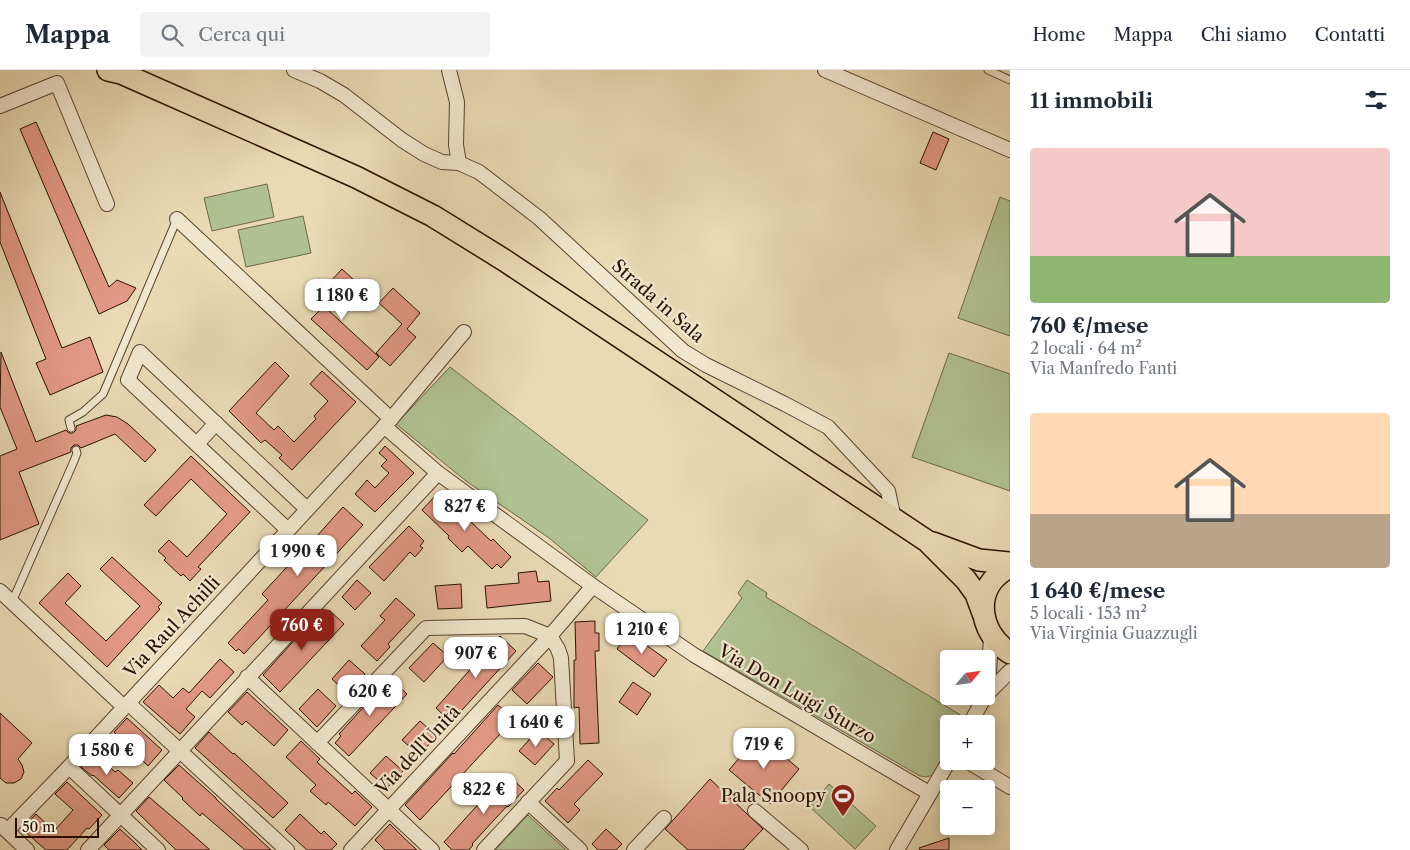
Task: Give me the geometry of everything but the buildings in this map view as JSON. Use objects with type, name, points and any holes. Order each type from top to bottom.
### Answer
[{"type":"main road","points":[[115,71],[356,177],[433,216],[504,260],[927,541],[966,580],[976,594],[991,636],[1000,647],[1010,653]]},
{"type":"main road","points":[[927,541],[979,560],[1010,563]]},
{"type":"main road","points":[[983,613],[985,597],[992,582],[1003,570],[1010,567]]},
{"type":"street","name":"Strada in Sala","points":[[295,70],[320,81],[344,95],[402,140],[424,154],[442,162],[459,163],[479,172],[538,218],[683,351],[706,365],[828,427],[888,491],[894,519]]},
{"type":"street","points":[[449,70],[457,102],[456,145],[459,163]]},
{"type":"street","points":[[825,70],[1010,150]]},
{"type":"street","points":[[0,106],[57,83],[107,204]]},
{"type":"street","points":[[177,219],[388,422]]},
{"type":"street","name":"Via Raul Achilli","points":[[3,828],[69,767],[388,422],[464,332]]},
{"type":"street","points":[[288,530],[128,380],[140,352],[308,509]]},
{"type":"street","name":"Via Don Luigi Sturzo","points":[[388,422],[438,473],[593,586],[694,655],[929,793]]},
{"type":"street","points":[[197,444],[216,423]]},
{"type":"street","points":[[88,850],[438,473]]},
{"type":"street","name":"Via dell'Unità","points":[[351,850],[550,636],[593,586]]},
{"type":"street","name":"Via Raul Achilli","points":[[0,591],[126,705]]},
{"type":"street","points":[[317,743],[426,628],[525,626],[550,636],[554,641],[560,658],[567,761],[484,850]]},
{"type":"street","points":[[990,650],[991,636]]},
{"type":"street","points":[[995,685],[1010,671]]},
{"type":"street","points":[[247,677],[432,850]]},
{"type":"street","points":[[126,705],[180,750],[287,850]]},
{"type":"street","points":[[69,767],[158,850]]},
{"type":"street","points":[[897,850],[943,770]]},
{"type":"street","points":[[982,770],[1010,787]]},
{"type":"street","points":[[528,802],[580,850]]},
{"type":"street","points":[[755,811],[801,850]]},
{"type":"street","points":[[634,850],[664,818]]},
{"type":"street","points":[[3,828],[28,850]]},
{"type":"lane","points":[[988,70],[1010,80]]},
{"type":"lane","points":[[71,428],[69,420],[83,412],[103,394],[177,219]]},
{"type":"lane","points":[[12,602],[74,461],[77,453],[76,450]]},
{"type":"green space","points":[[267,184],[274,217],[212,231],[204,198]]},
{"type":"green space","points":[[1000,197],[1010,201],[1010,336],[958,318]]},
{"type":"green space","points":[[303,216],[311,253],[246,267],[238,230]]},
{"type":"green space","points":[[949,353],[1010,374],[1010,491],[912,457]]},
{"type":"green space","points":[[450,367],[648,520],[596,577],[549,538],[466,481],[396,424]]},
{"type":"green space","points":[[747,580],[767,593],[766,597],[940,703],[940,705],[944,705],[960,715],[940,715],[940,763],[933,775],[920,776],[703,651],[742,598],[738,593]]},
{"type":"green space","name":"Pala Snoopy","points":[[829,784],[876,826],[855,849],[810,807]]},
{"type":"green space","points":[[528,815],[566,850],[495,850]]},
{"type":"place","name":"Pala Snoopy","points":[[843,817]]}]
